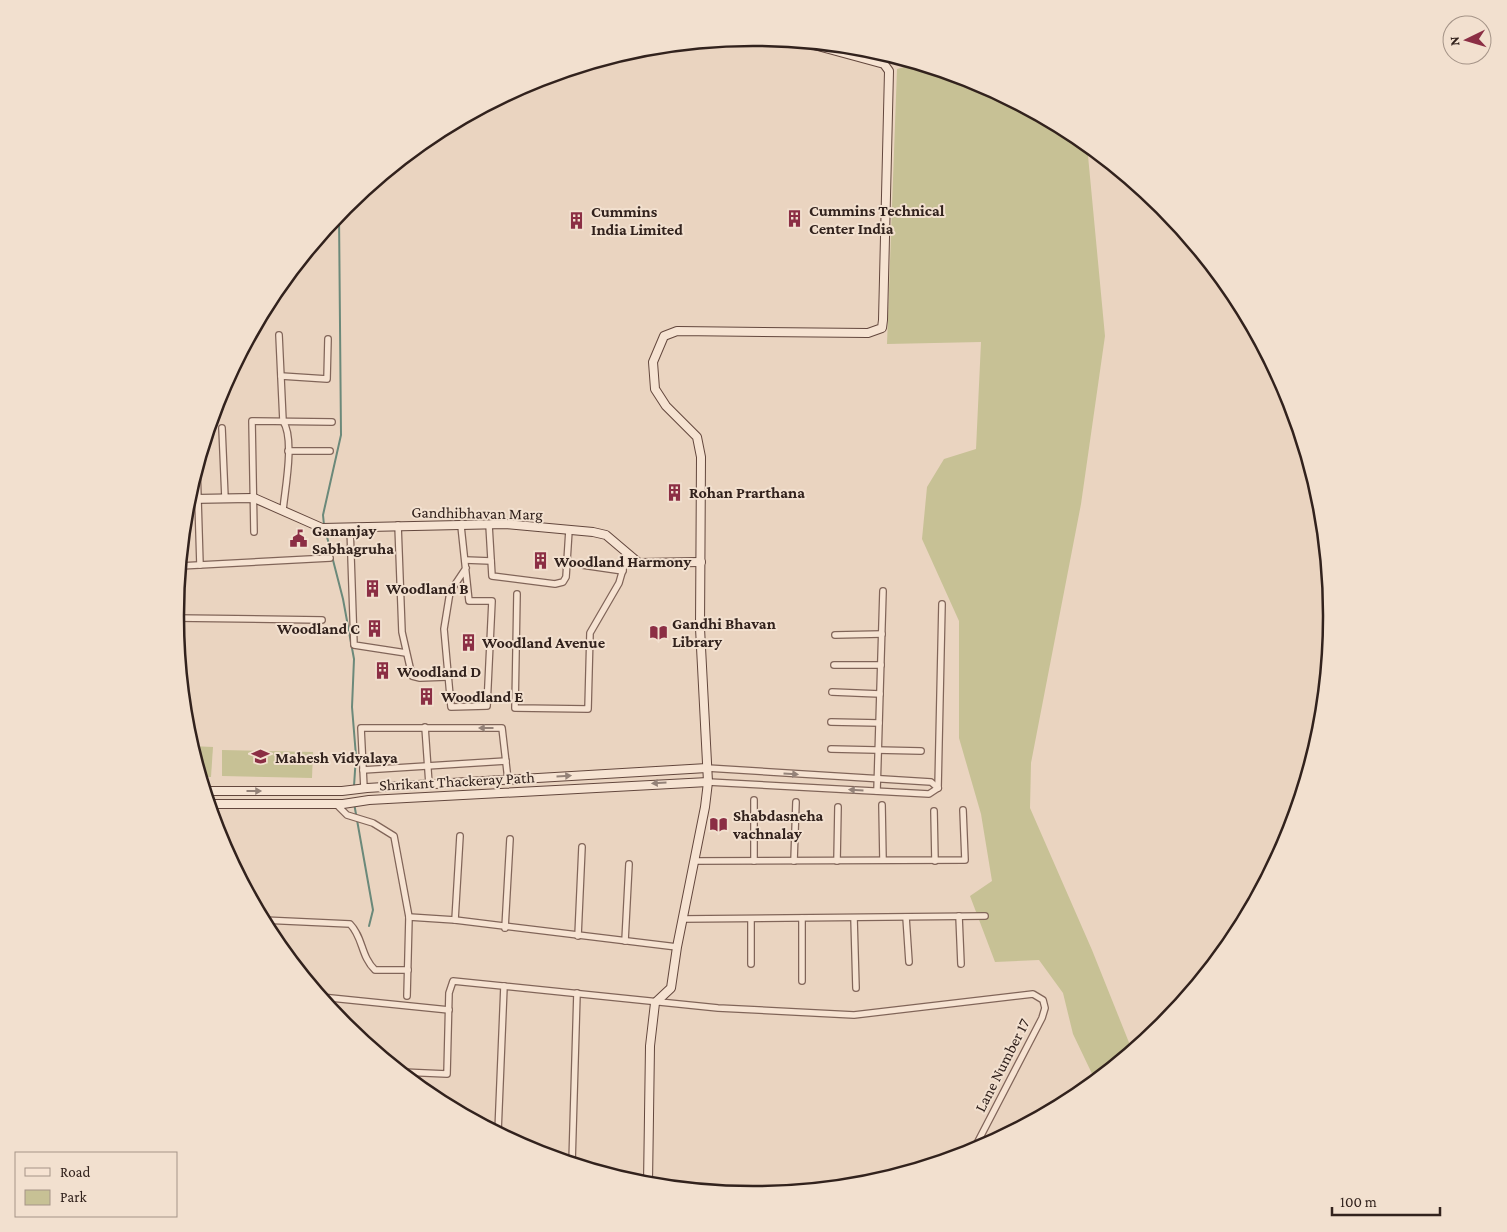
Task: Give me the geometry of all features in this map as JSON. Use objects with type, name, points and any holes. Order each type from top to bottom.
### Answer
[{"type":"street","points":[[648,1176],[650,1046],[655,1003],[671,988],[676,947],[708,782],[700,628],[701,457],[697,436],[666,406],[655,389],[653,362],[664,336],[677,331],[868,333],[882,328],[884,320],[888,71],[884,64],[848,54]]},
{"type":"street","points":[[279,335],[283,421],[287,427],[288,451],[283,510]]},
{"type":"street","points":[[281,376],[326,379],[328,339]]},
{"type":"street","points":[[254,532],[252,421],[332,422]]},
{"type":"street","points":[[222,428],[225,498]]},
{"type":"street","points":[[288,451],[330,451]]},
{"type":"street","points":[[198,492],[200,565]]},
{"type":"street","name":"Gandhibhavan Marg","points":[[198,499],[254,498],[325,528],[489,525],[569,530],[606,535],[627,555],[639,563],[701,562]]},
{"type":"street","points":[[489,525],[492,576],[554,584],[563,582],[566,577],[569,530]]},
{"type":"street","points":[[398,526],[402,632],[412,676],[420,678],[448,678]]},
{"type":"street","points":[[461,526],[466,568],[469,601],[492,601],[487,706],[451,707],[444,629],[450,592],[466,568]]},
{"type":"street","points":[[350,527],[354,645],[406,652]]},
{"type":"street","points":[[517,594],[515,708],[588,709],[590,632],[620,583],[627,555]]},
{"type":"street","points":[[186,566],[330,558]]},
{"type":"street","points":[[465,560],[491,561]]},
{"type":"street","points":[[582,565],[623,571]]},
{"type":"street","points":[[877,791],[883,591]]},
{"type":"street","points":[[938,788],[942,604]]},
{"type":"street","points":[[184,618],[322,620]]},
{"type":"street","points":[[835,635],[882,634]]},
{"type":"street","points":[[834,665],[881,665]]},
{"type":"street","points":[[832,692],[880,694]]},
{"type":"street","points":[[831,722],[879,723]]},
{"type":"street","points":[[361,789],[363,770],[361,728],[502,728],[508,780]]},
{"type":"street","points":[[425,728],[429,784]]},
{"type":"street","points":[[831,749],[921,751]]},
{"type":"street","points":[[363,770],[506,761]]},
{"type":"street","points":[[707,768],[931,782],[938,788]]},
{"type":"street","name":"Shrikant Thackeray Path","points":[[212,791],[342,791],[429,784],[707,768]]},
{"type":"street","points":[[768,772],[769,785]]},
{"type":"street","points":[[708,782],[929,794],[938,788]]},
{"type":"street","name":"Shrikant Thackeray Path","points":[[216,804],[339,804],[359,801],[708,782]]},
{"type":"street","points":[[754,800],[754,861]]},
{"type":"street","points":[[794,861],[796,802]]},
{"type":"street","points":[[339,804],[347,816],[373,822],[394,836],[408,917],[407,996]]},
{"type":"street","points":[[882,805],[883,860]]},
{"type":"street","points":[[837,861],[838,806]]},
{"type":"street","points":[[694,861],[965,860],[963,810]]},
{"type":"street","points":[[934,811],[935,860]]},
{"type":"street","points":[[455,920],[460,836]]},
{"type":"street","points":[[505,928],[510,839]]},
{"type":"street","points":[[578,936],[582,847]]},
{"type":"street","points":[[625,941],[629,864]]},
{"type":"street","points":[[959,916],[961,964]]},
{"type":"street","points":[[682,919],[986,916]]},
{"type":"street","points":[[408,917],[455,920],[505,928],[676,947]]},
{"type":"street","points":[[906,917],[909,962]]},
{"type":"street","points":[[802,918],[802,981]]},
{"type":"street","points":[[854,918],[856,988]]},
{"type":"street","points":[[751,919],[751,964]]},
{"type":"street","points":[[272,920],[350,924],[358,932],[368,963],[375,970],[408,970]]},
{"type":"street","points":[[413,1072],[448,1074],[448,1010],[450,984],[453,981],[655,1003]]},
{"type":"street","points":[[498,1125],[504,986]]},
{"type":"street","points":[[572,1157],[577,993]]},
{"type":"street","name":"Lane Number 17","points":[[655,1003],[718,1008],[854,1014],[1033,994],[1043,1000],[1045,1008],[1042,1018],[980,1138]]},
{"type":"street","points":[[331,998],[448,1010]]},
{"type":"green space","points":[[904,67],[937,76],[972,90],[1038,123],[1088,155],[1105,336],[1081,504],[1031,763],[1030,808],[1092,950],[1129,1044],[1092,1074],[1073,1034],[1063,993],[1039,960],[995,962],[970,896],[992,881],[981,814],[959,738],[959,621],[922,539],[927,487],[944,459],[976,449],[981,342],[887,344],[897,69]]},
{"type":"green space","points":[[199,746],[213,747],[211,777],[207,777]]},
{"type":"green space","points":[[222,750],[313,752],[312,778],[222,776]]},
{"type":"waterway","points":[[324,525],[323,515],[341,435],[339,225]]},
{"type":"waterway","points":[[325,529],[343,599],[354,659],[352,707],[356,756],[354,786]]},
{"type":"waterway","points":[[354,803],[373,910],[369,926]]},
{"type":"place","name":"Cummins Technical Center India","points":[[795,219]]},
{"type":"place","name":"Cummins India Limited","points":[[577,220]]},
{"type":"place","name":"Rohan Prarthana","points":[[675,492]]},
{"type":"place","name":"Gananjay Sabhagruha","points":[[298,539]]},
{"type":"place","name":"Woodland Harmony","points":[[540,561]]},
{"type":"place","name":"Woodland B","points":[[372,588]]},
{"type":"place","name":"Woodland C","points":[[374,628]]},
{"type":"place","name":"Gandhi Bhavan Library","points":[[658,632]]},
{"type":"place","name":"Woodland Avenue","points":[[468,642]]},
{"type":"place","name":"Woodland D","points":[[383,671]]},
{"type":"place","name":"Woodland E","points":[[427,696]]},
{"type":"place","name":"Mahesh Vidyalaya","points":[[261,757]]},
{"type":"place","name":"Shabdasneha vachnalay","points":[[719,824]]}]
